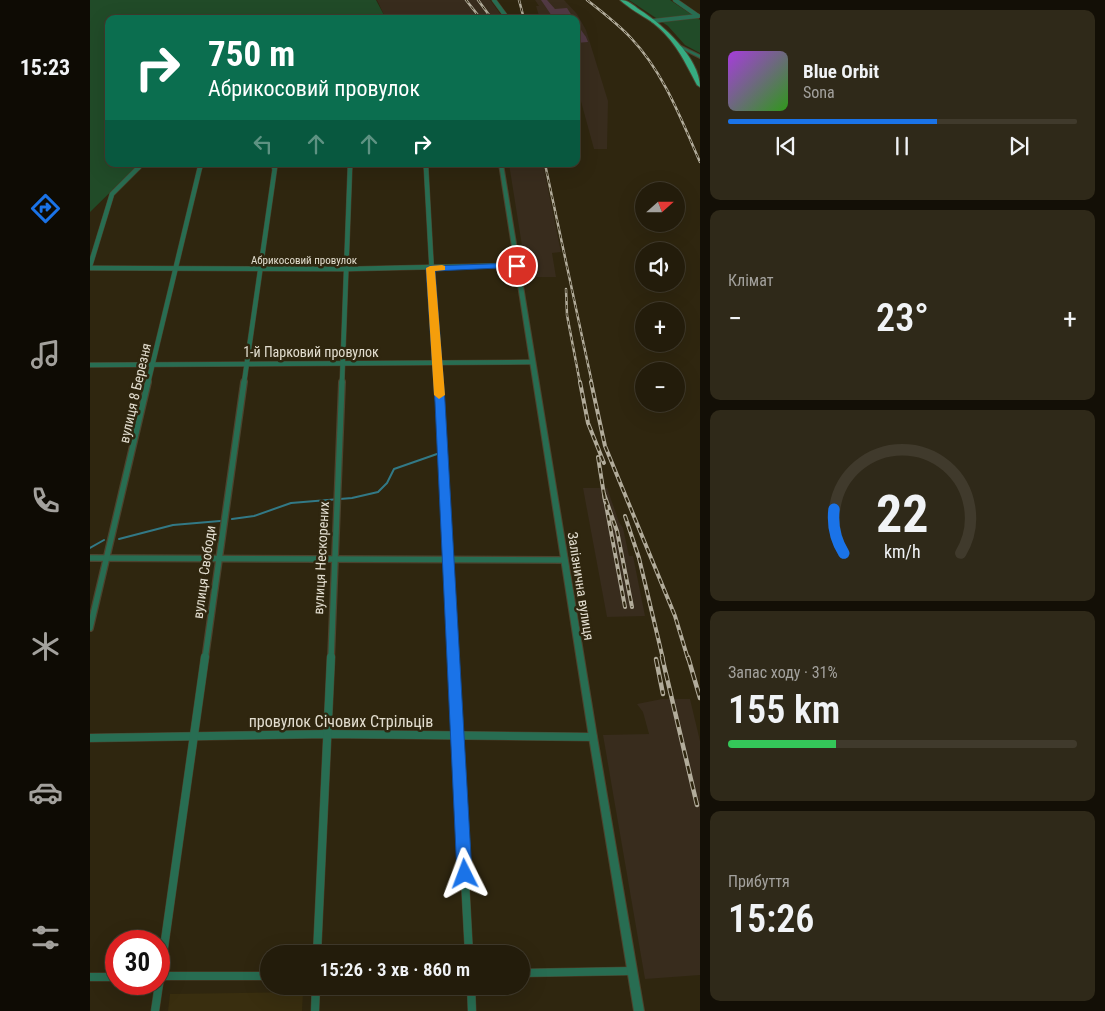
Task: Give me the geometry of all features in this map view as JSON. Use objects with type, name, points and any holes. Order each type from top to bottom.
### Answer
[{"type":"main road","points":[[622,0],[653,21],[679,46],[700,85]]},
{"type":"street","points":[[494,0],[505,15]]},
{"type":"street","points":[[675,0],[699,17]]},
{"type":"street","points":[[653,21],[699,17]]},
{"type":"street","points":[[679,46],[700,57]]},
{"type":"street","points":[[689,64],[692,59],[700,57]]},
{"type":"street","points":[[90,267],[112,194],[139,167]]},
{"type":"street","name":"вулиця 8 Березня","points":[[90,628],[175,268],[201,167]]},
{"type":"street","name":"вулиця Свободи","points":[[166,930],[276,167]]},
{"type":"street","name":"вулиця Нескорених","points":[[317,945],[326,734],[336,558],[350,167]]},
{"type":"street","points":[[426,167],[430,268],[438,363],[469,945]]},
{"type":"street","name":"Залізнична вулиця","points":[[502,167],[564,560],[638,1011]]},
{"type":"street","name":"Абрикосовий провулок","points":[[90,267],[346,269],[517,266]]},
{"type":"street","name":"1-й Парковий провулок","points":[[90,365],[533,362]]},
{"type":"street","points":[[90,558],[564,560]]},
{"type":"street","name":"провулок Січових Стрільців","points":[[90,738],[326,734],[593,738]]},
{"type":"street","points":[[530,973],[632,971]]},
{"type":"street","points":[[170,980],[260,976]]},
{"type":"street","points":[[90,977],[105,977]]},
{"type":"street","name":"вулиця Свободи","points":[[155,1011],[157,995]]},
{"type":"street","points":[[315,1011],[316,995]]},
{"type":"street","points":[[471,995],[472,1011]]},
{"type":"shaded area","points":[[377,0],[490,0],[501,15],[384,15]]},
{"type":"shaded area","points":[[535,0],[564,0],[578,15],[539,15],[536,6],[539,6]]},
{"type":"shaded area","points":[[580,19],[586,30],[608,101],[607,149],[594,149],[580,98]]},
{"type":"shaded area","points":[[509,167],[544,167],[561,252],[552,253],[556,277],[527,277]]},
{"type":"shaded area","points":[[583,488],[607,488],[623,528],[629,556],[633,556],[645,616],[607,617]]},
{"type":"shaded area","points":[[662,699],[690,699],[700,741],[700,975],[645,979],[603,735],[649,734],[643,712],[637,704]]},
{"type":"shaded area","points":[[260,993],[260,995],[303,995],[302,1011],[168,1011],[170,994]]},
{"type":"green space","points":[[90,0],[376,0],[384,15],[105,15],[105,167],[136,167],[90,212]]},
{"type":"green space","points":[[629,0],[670,0],[700,20],[700,53],[685,45],[668,26]]},
{"type":"building","points":[[541,0],[547,0],[555,9],[567,8],[571,15],[551,15]]},
{"type":"building","points":[[580,29],[586,37],[588,42],[580,43]]},
{"type":"waterway","points":[[232,519],[254,516],[291,503],[352,498],[378,492],[387,483],[394,469],[437,454]]},
{"type":"waterway","points":[[119,539],[173,525],[220,521]]},
{"type":"waterway","points":[[90,548],[104,540]]},
{"type":"railway","points":[[466,0],[478,15]]},
{"type":"railway","points":[[478,0],[489,15]]},
{"type":"railway","points":[[519,0],[523,15]]},
{"type":"railway","points":[[587,0],[626,33],[653,66],[679,113],[700,162]]},
{"type":"railway","points":[[546,167],[592,383]]},
{"type":"railway","points":[[566,289],[567,315],[580,383]]},
{"type":"railway","points":[[580,382],[588,423],[604,463]]},
{"type":"railway","points":[[591,382],[605,446],[675,616],[688,659]]},
{"type":"railway","points":[[598,457],[605,501]]},
{"type":"railway","points":[[625,607],[604,494],[617,531],[632,607]]},
{"type":"railway","points":[[625,516],[639,558],[663,659]]},
{"type":"railway","points":[[662,657],[697,805]]},
{"type":"railway","points":[[688,657],[700,698]]},
{"type":"railway","points":[[656,659],[663,694]]},
{"type":"slow traffic","points":[[439,395],[430,268],[442,268]]},
{"type":"route","points":[[465,874],[438,363],[430,268],[517,266]]}]
